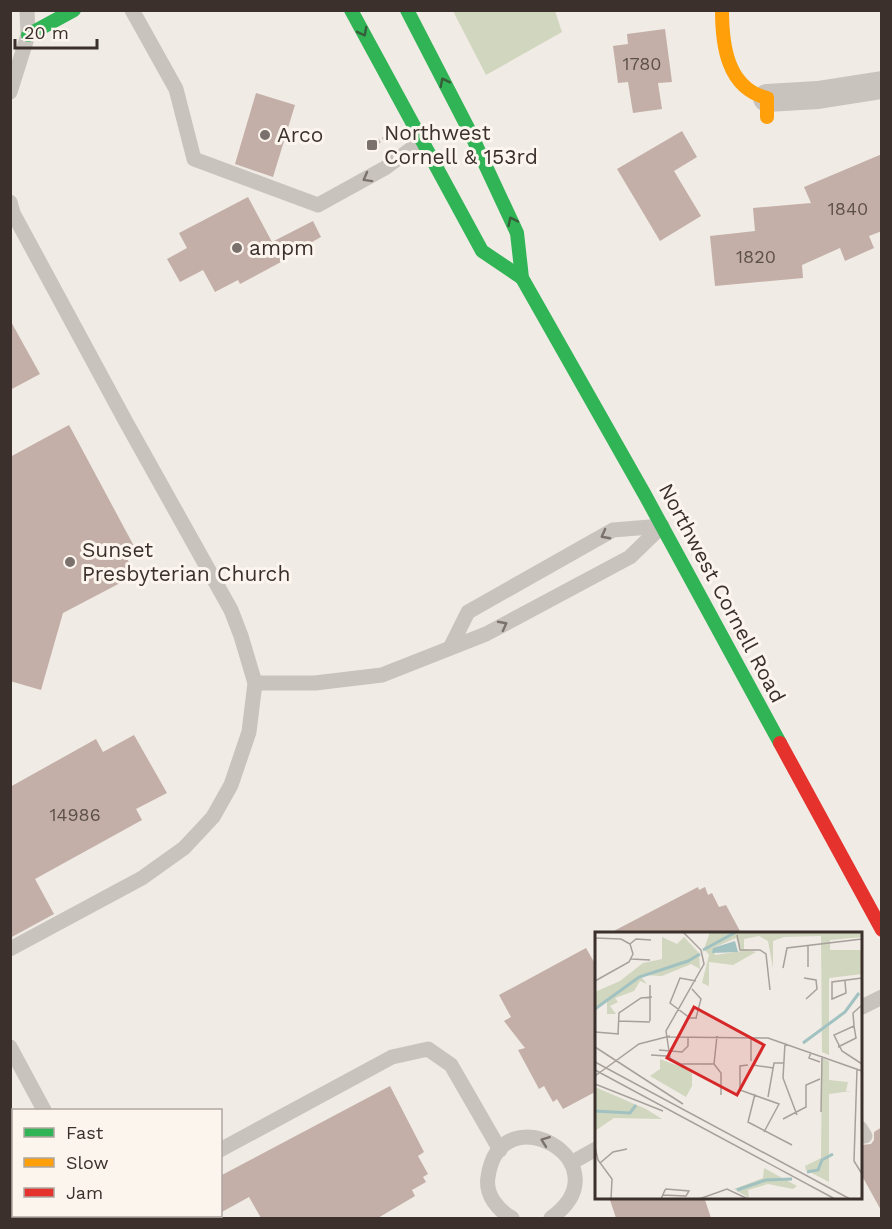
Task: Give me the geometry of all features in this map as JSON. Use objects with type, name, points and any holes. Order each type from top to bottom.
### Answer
[{"type":"main road","points":[[28,35],[74,10]]},
{"type":"main road","name":"Northwest Cornell Road","points":[[351,10],[482,251],[522,278]]},
{"type":"main road","name":"Northwest Cornell Road","points":[[407,10],[469,130],[517,233],[522,278],[662,526],[882,930]]},
{"type":"main road","points":[[722,10],[725,41],[738,80],[767,108]]},
{"type":"street","points":[[767,108],[818,95],[882,85]]},
{"type":"lane","points":[[10,92],[28,35],[27,10]]},
{"type":"lane","points":[[132,10],[176,89],[194,159],[318,205],[385,168],[422,141]]},
{"type":"lane","points":[[10,202],[13,213],[231,610],[242,636],[255,684],[249,732],[231,785],[213,817],[184,848],[142,878],[10,949]]},
{"type":"lane","points":[[255,684],[315,683],[382,675],[486,634],[630,557],[662,526]]},
{"type":"lane","points":[[450,648],[468,612],[613,530],[662,526]]},
{"type":"lane","points":[[862,1007],[882,997]]},
{"type":"lane","points":[[10,1047],[43,1109]]},
{"type":"lane","points":[[222,1149],[392,1058],[428,1049],[451,1065],[500,1150]]},
{"type":"lane","points":[[512,1218],[501,1212],[491,1197],[487,1181],[490,1164],[500,1150],[513,1140],[530,1136],[554,1144],[571,1162],[574,1179],[571,1196],[562,1210],[551,1218]]},
{"type":"lane","points":[[571,1162],[595,1150]]},
{"type":"green space","points":[[453,11],[555,11],[562,32],[486,75]]},
{"type":"building","points":[[665,29],[672,82],[658,83],[662,109],[633,113],[628,82],[618,83],[613,46],[628,44],[627,34]]},
{"type":"building","name":"Arco","points":[[256,93],[295,105],[273,177],[235,164]]},
{"type":"building","points":[[682,131],[697,157],[674,171],[701,216],[660,241],[617,169]]},
{"type":"building","points":[[882,154],[882,231],[869,236],[874,248],[845,261],[840,248],[802,265],[803,278],[715,286],[710,236],[755,231],[753,208],[811,203],[804,187]]},
{"type":"building","name":"ampm","points":[[248,197],[272,242],[313,221],[321,237],[240,284],[238,280],[215,292],[203,270],[180,282],[167,259],[187,248],[179,233]]},
{"type":"building","points":[[10,320],[40,374],[10,390]]},
{"type":"building","name":"Sunset Presbyterian Church","points":[[69,425],[135,548],[124,553],[133,570],[122,577],[124,581],[63,613],[41,690],[10,681],[10,457]]},
{"type":"building","points":[[134,735],[167,793],[136,809],[142,820],[35,879],[54,914],[10,938],[10,787],[96,739],[103,752]]},
{"type":"building","points":[[698,887],[699,890],[705,887],[708,895],[712,893],[719,907],[726,905],[740,932],[612,932]]},
{"type":"building","points":[[586,948],[595,964],[595,1092],[563,1109],[557,1099],[553,1102],[544,1086],[539,1089],[518,1050],[525,1048],[504,1021],[511,1017],[499,995]]},
{"type":"building","points":[[390,1086],[424,1152],[418,1156],[428,1174],[423,1177],[426,1182],[412,1190],[415,1196],[378,1218],[261,1218],[249,1197],[222,1212],[222,1175]]},
{"type":"building","points":[[882,1127],[882,1212],[862,1176],[862,1145],[871,1144],[874,1140],[874,1132]]},
{"type":"building","points":[[610,1199],[705,1199],[711,1218],[616,1218]]},
{"type":"traffic: fast","points":[[28,35],[74,10]]},
{"type":"traffic: fast","points":[[351,10],[482,251],[522,278]]},
{"type":"traffic: fast","points":[[407,10],[469,130],[517,233],[522,278],[645,495],[780,743]]},
{"type":"traffic: slow","points":[[722,10],[723,37],[735,75],[754,93],[767,98],[767,117]]},
{"type":"traffic: jam","points":[[780,743],[882,930]]},
{"type":"place","name":"Arco","points":[[265,135]]},
{"type":"place","name":"Northwest Cornell & 153rd","points":[[372,145]]},
{"type":"place","name":"ampm","points":[[237,248]]},
{"type":"place","name":"Sunset Presbyterian Church","points":[[70,562]]}]
